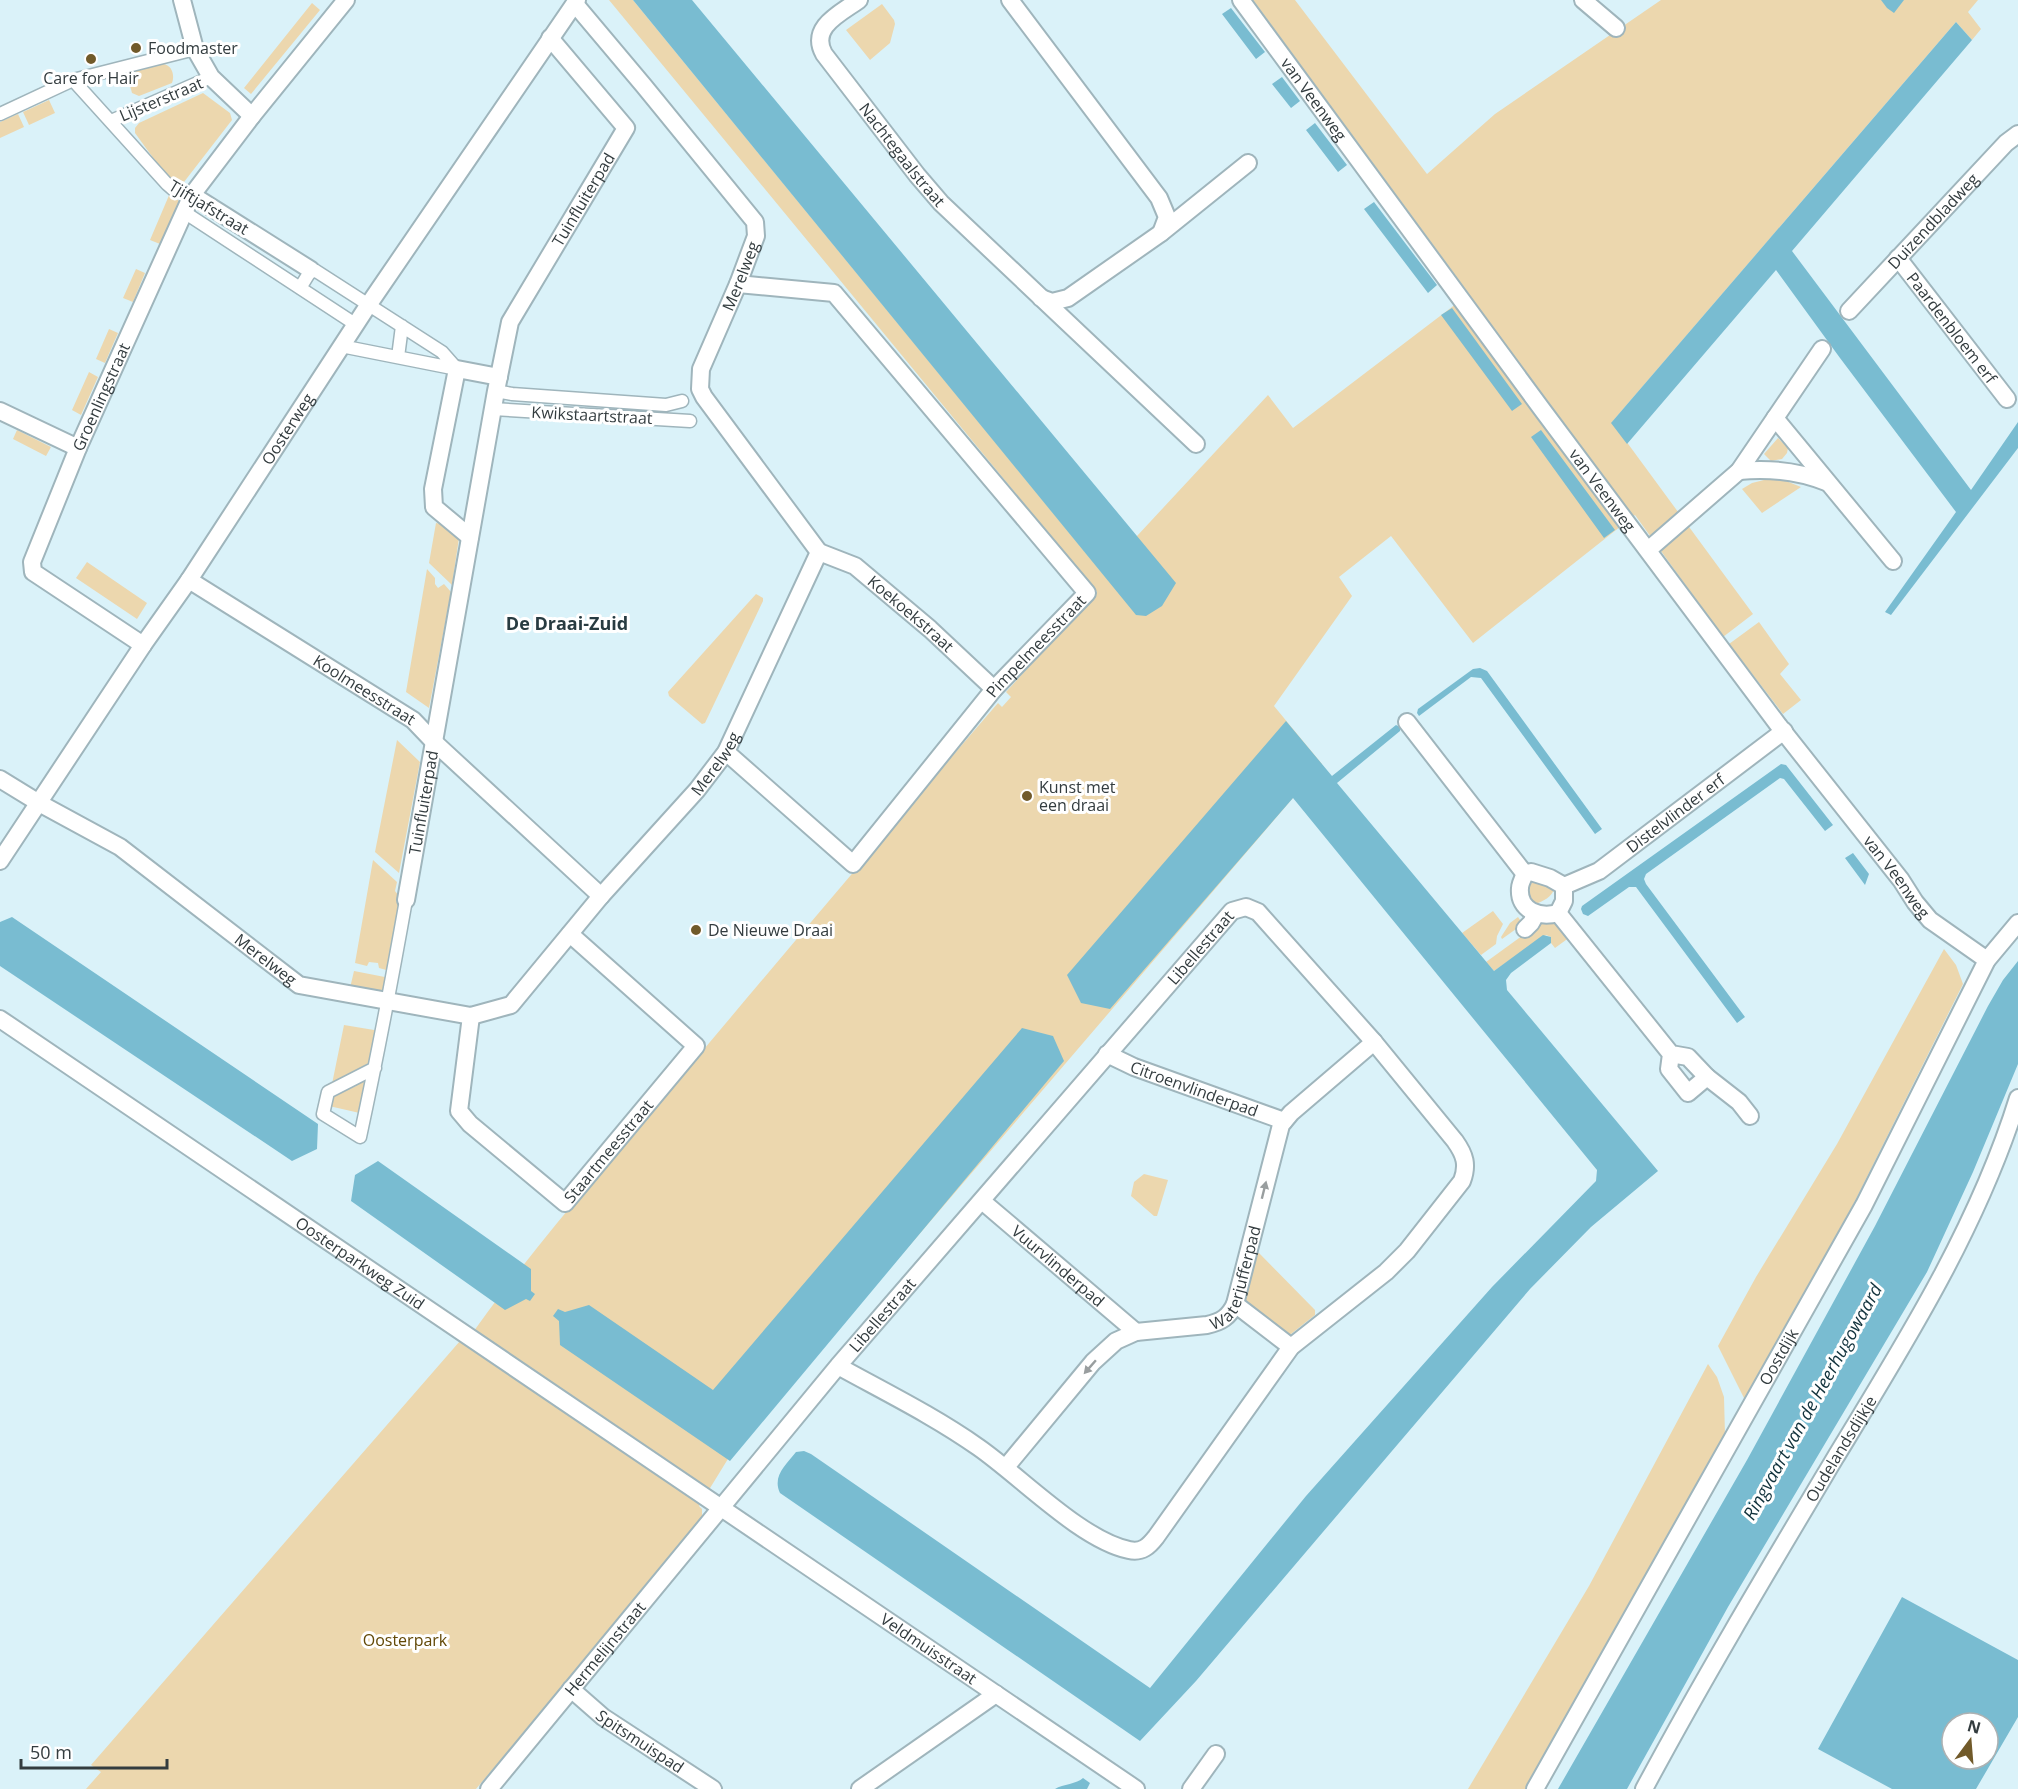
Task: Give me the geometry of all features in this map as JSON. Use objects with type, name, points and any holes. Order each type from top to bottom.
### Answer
[{"type":"street","points":[[182,0],[195,49],[211,77],[252,116]]},
{"type":"street","name":"Groenlingstraat","points":[[142,645],[33,572],[32,562],[78,448],[192,195],[252,116],[346,0]]},
{"type":"street","name":"Nachtegaalstraat","points":[[859,0],[830,20],[822,29],[819,39],[824,54],[933,193],[1196,444]]},
{"type":"street","points":[[1010,0],[1159,198],[1167,217],[1161,233]]},
{"type":"street","name":"van Veenweg","points":[[1241,0],[1541,408],[1784,731],[1901,880],[1921,910],[1942,929],[1987,960]]},
{"type":"street","points":[[1583,0],[1616,28]]},
{"type":"street","name":"Oosterweg","points":[[0,861],[142,645],[189,580],[355,324],[576,2]]},
{"type":"street","name":"Merelweg","points":[[0,779],[120,847],[299,985],[471,1016],[511,1005],[601,896],[698,790],[726,752],[819,552],[700,389],[701,369],[756,236],[755,222],[576,2]]},
{"type":"street","name":"Tuinfluiterpad","points":[[375,1068],[328,1092],[323,1114],[360,1137],[375,1068],[388,1000],[497,384],[510,322],[626,128],[550,38]]},
{"type":"street","name":"Lijsterstraat","points":[[0,114],[73,80],[195,49]]},
{"type":"street","name":"Lijsterstraat","points":[[111,121],[211,77]]},
{"type":"street","name":"Tjiftjafstraat","points":[[73,80],[174,190],[192,195],[369,304]]},
{"type":"street","name":"Duizendbladweg","points":[[1849,311],[2006,143],[2018,134]]},
{"type":"street","points":[[1041,298],[1052,302],[1068,298],[1161,233],[1248,163]]},
{"type":"street","points":[[184,213],[355,324]]},
{"type":"street","name":"Paardenbloem erf","points":[[1898,258],[2007,399]]},
{"type":"street","points":[[300,288],[311,270]]},
{"type":"street","name":"Pimpelmeesstraat","points":[[726,752],[853,864],[994,689],[1087,593],[834,293],[738,284]]},
{"type":"street","points":[[369,304],[442,352],[457,369]]},
{"type":"street","points":[[398,357],[402,326]]},
{"type":"street","points":[[341,346],[457,369],[497,384]]},
{"type":"street","points":[[1648,550],[1739,471],[1822,349]]},
{"type":"street","points":[[457,369],[434,489],[434,507],[470,537]]},
{"type":"street","name":"Kwikstaartstraat","points":[[497,384],[512,394],[666,405],[682,401]]},
{"type":"street","points":[[594,415],[595,400]]},
{"type":"street","points":[[626,402],[626,416]]},
{"type":"street","name":"Kwikstaartstraat","points":[[493,409],[690,421]]},
{"type":"street","points":[[0,411],[78,448]]},
{"type":"street","points":[[1775,418],[1893,561]]},
{"type":"street","points":[[1739,471],[1760,469],[1782,471],[1810,476],[1828,483]]},
{"type":"street","name":"Koekoekstraat","points":[[819,552],[855,566],[930,629],[994,689]]},
{"type":"street","name":"Koolmeesstraat","points":[[189,580],[413,720],[601,896]]},
{"type":"street","points":[[1407,722],[1525,874]]},
{"type":"street","name":"Distelvlinder erf","points":[[1564,886],[1599,871],[1784,731]]},
{"type":"street","points":[[1525,874],[1537,872],[1564,886],[1564,901],[1558,913]]},
{"type":"street","points":[[1525,874],[1520,888],[1521,900],[1525,907],[1536,914],[1558,913]]},
{"type":"street","name":"Libellestraat","points":[[720,1508],[838,1366],[1107,1054],[1227,916],[1239,908],[1246,907],[1258,912],[1374,1042],[1461,1149],[1465,1159],[1466,1170],[1462,1181],[1407,1251],[1386,1272],[1291,1347],[1156,1537],[1143,1549],[1128,1550],[1102,1539],[1062,1513],[1006,1467],[954,1431],[838,1366]]},
{"type":"street","points":[[1558,913],[1671,1054],[1688,1057],[1707,1077],[1739,1102],[1750,1116]]},
{"type":"street","points":[[1525,929],[1536,914]]},
{"type":"street","name":"Oostdijk","points":[[1534,1789],[1864,1205],[1987,960],[2018,923]]},
{"type":"street","name":"Staartmeesstraat","points":[[471,1016],[459,1111],[470,1124],[565,1203],[696,1046],[570,934]]},
{"type":"street","name":"Oosterparkweg Zuid","points":[[0,1019],[720,1508]]},
{"type":"street","name":"Waterjufferpad","points":[[1006,1467],[1093,1362],[1116,1341],[1136,1332],[1217,1323],[1228,1315],[1234,1304],[1277,1138],[1284,1121],[1374,1042]]},
{"type":"street","name":"Citroenvlinderpad","points":[[1107,1054],[1134,1067],[1284,1121]]},
{"type":"street","points":[[1671,1054],[1669,1069],[1688,1093],[1707,1077]]},
{"type":"street","name":"Oudelandsdijkje","points":[[1644,1789],[1679,1723],[1895,1359],[1955,1252],[2013,1136],[2018,1098]]},
{"type":"street","name":"Vuurvlinderpad","points":[[982,1201],[1136,1332]]},
{"type":"street","points":[[1234,1304],[1291,1347]]},
{"type":"street","name":"Hermelijnstraat","points":[[489,1789],[720,1508]]},
{"type":"street","name":"Veldmuisstraat","points":[[720,1508],[1136,1789]]},
{"type":"street","name":"Spitsmuispad","points":[[571,1689],[603,1718],[713,1789]]},
{"type":"street","points":[[860,1789],[996,1694]]},
{"type":"street","points":[[1191,1789],[1216,1754]]},
{"type":"green space","name":"Oosterpark","points":[[609,0],[633,0],[1108,580],[1137,536],[1268,395],[1293,428],[1469,294],[1253,0],[1295,0],[1427,174],[1495,114],[1661,0],[1978,0],[1968,12],[1981,29],[1972,40],[1956,22],[1612,422],[1753,614],[1723,637],[1635,515],[1473,643],[1391,536],[1339,577],[1352,596],[1274,706],[1322,764],[731,1454],[699,1506],[702,1509],[702,1521],[476,1789],[86,1789],[101,1772],[91,1765],[460,1341],[465,1344],[515,1276],[596,1177],[998,703],[1002,707],[1011,697],[1006,692],[1097,592]]},
{"type":"green space","points":[[312,3],[320,10],[251,94],[244,88]]},
{"type":"green space","points":[[882,4],[895,24],[890,43],[870,60],[846,30]]},
{"type":"green space","points":[[163,64],[169,66],[172,71],[172,83],[139,96],[132,93],[129,73]]},
{"type":"green space","points":[[203,93],[230,113],[232,120],[184,182],[175,184],[170,181],[135,133],[135,128],[139,123]]},
{"type":"green space","points":[[49,100],[55,113],[29,125],[23,112]]},
{"type":"green space","points":[[18,114],[24,127],[0,138],[0,122]]},
{"type":"green space","points":[[170,193],[179,201],[160,244],[150,240]]},
{"type":"green space","points":[[136,269],[145,273],[133,302],[123,298]]},
{"type":"green space","points":[[109,329],[118,333],[105,363],[96,359]]},
{"type":"green space","points":[[89,372],[98,377],[81,415],[72,410]]},
{"type":"green space","points":[[17,430],[51,447],[46,456],[13,439]]},
{"type":"green space","points":[[1778,438],[1788,448],[1787,453],[1782,459],[1771,461],[1764,454]]},
{"type":"green space","points":[[1768,479],[1786,481],[1801,487],[1762,513],[1742,489],[1752,483]]},
{"type":"green space","points":[[436,523],[449,526],[459,538],[452,585],[429,563]]},
{"type":"green space","points":[[87,562],[147,603],[137,619],[76,578]]},
{"type":"green space","points":[[427,569],[435,578],[438,588],[444,584],[451,592],[429,708],[406,692]]},
{"type":"green space","points":[[756,594],[763,598],[763,601],[705,723],[702,724],[669,696],[668,692]]},
{"type":"green space","points":[[1759,622],[1789,664],[1780,674],[1801,700],[1783,714],[1729,644]]},
{"type":"green space","points":[[397,740],[420,762],[399,873],[375,852]]},
{"type":"green space","points":[[373,860],[397,882],[395,891],[402,900],[390,971],[379,968],[378,963],[369,962],[367,966],[355,963]]},
{"type":"green space","points":[[1535,879],[1554,889],[1549,896],[1536,904],[1530,899],[1530,885]]},
{"type":"green space","points":[[1493,911],[1503,924],[1496,944],[1481,955],[1462,933]]},
{"type":"green space","points":[[1518,917],[1523,924],[1502,939],[1510,923]]},
{"type":"green space","points":[[1541,922],[1557,922],[1570,937],[1555,948],[1551,943],[1551,937],[1546,935],[1494,971],[1486,962]]},
{"type":"green space","points":[[1944,949],[1956,965],[1963,984],[1853,1205],[1745,1400],[1718,1346],[1756,1277],[1837,1144]]},
{"type":"green space","points":[[354,971],[390,978],[387,995],[350,988]]},
{"type":"green space","points":[[344,1025],[380,1031],[374,1060],[332,1084]]},
{"type":"green space","points":[[372,1071],[364,1114],[329,1106],[330,1096],[347,1087],[349,1089],[356,1086],[355,1081]]},
{"type":"green space","points":[[1144,1174],[1168,1180],[1157,1216],[1154,1216],[1131,1196],[1134,1182]]},
{"type":"green space","points":[[1259,1253],[1315,1310],[1315,1315],[1291,1334],[1287,1334],[1245,1301],[1256,1255]]},
{"type":"green space","points":[[1708,1364],[1717,1377],[1724,1397],[1725,1435],[1525,1789],[1468,1789],[1589,1586]]},
{"type":"water","points":[[633,0],[692,0],[1176,583],[1162,606],[1146,616],[1136,615]]},
{"type":"water","points":[[1881,0],[1904,0],[1894,13]]},
{"type":"water","points":[[1231,8],[1265,52],[1256,59],[1222,14]]},
{"type":"water","points":[[1956,22],[1972,40],[1792,251],[1971,490],[2018,422],[2018,448],[1891,615],[1885,612],[1956,512],[1776,270],[1627,444],[1611,423]]},
{"type":"water","points":[[1282,77],[1300,101],[1291,108],[1272,84]]},
{"type":"water","points":[[1315,123],[1347,165],[1338,172],[1306,130]]},
{"type":"water","points":[[1374,202],[1437,285],[1428,293],[1364,209]]},
{"type":"water","points":[[1452,308],[1522,404],[1512,411],[1441,315]]},
{"type":"water","points":[[1541,430],[1615,530],[1604,538],[1531,437]]},
{"type":"water","points":[[1480,668],[1487,671],[1602,829],[1595,834],[1481,678],[1471,677],[1419,716],[1418,709],[1473,669]]},
{"type":"water","points":[[1286,721],[1332,776],[1396,725],[1400,727],[1400,731],[1337,783],[1494,971],[1543,935],[1551,937],[1551,943],[1511,973],[1506,980],[1507,990],[1658,1171],[1591,1227],[1530,1289],[1196,1681],[1140,1741],[780,1493],[778,1481],[781,1471],[796,1452],[804,1451],[811,1454],[1150,1688],[1306,1496],[1492,1287],[1596,1181],[1597,1170],[1293,798],[1110,1009],[1081,1003],[1067,975]]},
{"type":"water","points":[[1781,764],[1786,765],[1833,825],[1825,831],[1784,779],[1780,778],[1646,874],[1644,879],[1745,1017],[1737,1023],[1636,887],[1629,887],[1588,916],[1583,914],[1581,909],[1582,906]]},
{"type":"water","points":[[1853,853],[1869,874],[1865,885],[1845,858]]},
{"type":"water","points":[[12,917],[318,1124],[317,1149],[292,1161],[0,966],[0,922]]},
{"type":"water","name":"Ringvaart van de Heerhugowaard","points":[[2018,961],[2018,1064],[1973,1172],[1927,1272],[1728,1607],[1627,1789],[1558,1789],[1747,1460],[1875,1226],[1988,1006],[2003,980]]},
{"type":"water","points":[[1022,1028],[1053,1036],[1064,1061],[730,1461],[560,1345],[559,1321],[553,1316],[558,1309],[565,1312],[589,1305],[713,1390]]},
{"type":"water","points":[[378,1161],[531,1269],[531,1291],[535,1294],[530,1301],[526,1299],[505,1310],[351,1201],[355,1175]]},
{"type":"water","points":[[1902,1597],[2018,1660],[2018,1717],[2000,1748],[2000,1711],[1940,1711],[1940,1771],[1986,1771],[1976,1789],[1892,1789],[1818,1749]]},
{"type":"water","points":[[1083,1778],[1090,1783],[1087,1789],[1055,1789],[1077,1782]]},
{"type":"place","name":"Foodmaster","points":[[136,48]]},
{"type":"place","name":"Care for Hair","points":[[91,59]]},
{"type":"place","name":"Kunst met een draai","points":[[1027,796]]},
{"type":"place","name":"De Nieuwe Draai","points":[[696,930]]},
{"type":"district","name":"De Draai-Zuid","points":[[567,624]]}]
